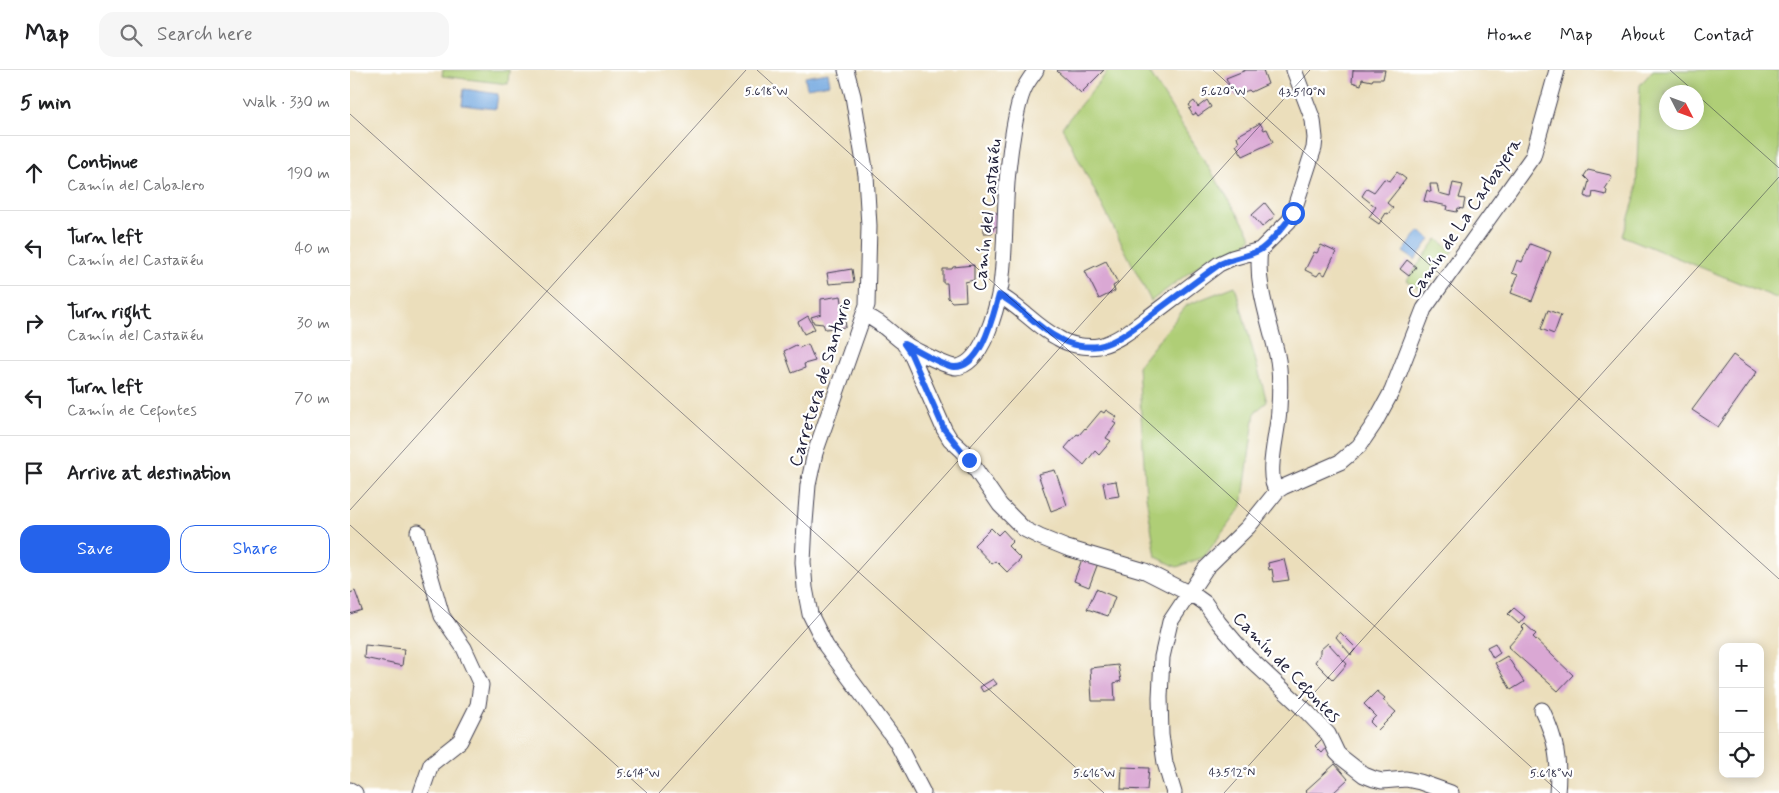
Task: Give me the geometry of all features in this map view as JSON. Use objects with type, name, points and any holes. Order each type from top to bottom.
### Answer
[{"type":"street","name":"Carretera de Santurio","points":[[846,70],[853,96],[866,175],[868,226],[867,305],[813,461],[808,485],[805,524],[805,588],[810,614],[826,646],[896,741],[923,793]]},
{"type":"street","name":"Camín del Castañéu","points":[[864,315],[876,319],[904,344],[954,367],[963,365],[972,358],[984,341],[1001,283],[1008,170],[1018,110],[1023,90],[1036,70]]},
{"type":"street","points":[[999,295],[1015,305],[1058,339],[1074,345],[1099,346],[1136,326],[1220,264],[1232,258],[1260,250],[1289,220],[1314,148],[1315,127],[1294,70]]},
{"type":"street","name":"Camín de La Carbayera","points":[[1174,793],[1165,763],[1161,735],[1160,697],[1162,657],[1170,622],[1206,568],[1248,527],[1277,492],[1283,487],[1340,462],[1358,446],[1374,424],[1392,391],[1424,310],[1533,156],[1556,70]]},
{"type":"street","points":[[1260,250],[1258,264],[1260,279],[1278,358],[1279,371],[1279,411],[1271,465],[1273,487],[1277,492]]},
{"type":"street","name":"Camín de Cefontes","points":[[904,344],[911,354],[950,439],[963,451],[989,492],[1010,517],[1024,529],[1068,548],[1145,571],[1189,593],[1205,603],[1219,623],[1248,657],[1328,734],[1338,754],[1364,775],[1374,779],[1406,779],[1451,793]]},
{"type":"street","points":[[418,532],[442,616],[464,648],[481,685],[478,705],[460,741],[431,764],[421,793]]},
{"type":"street","points":[[1542,710],[1556,744],[1558,757],[1557,793]]},
{"type":"street","points":[[350,790],[355,793]]},
{"type":"green space","points":[[443,70],[509,70],[508,84],[442,76]]},
{"type":"green space","points":[[1109,70],[1148,70],[1252,237],[1243,247],[1210,257],[1151,301],[1062,127]]},
{"type":"green space","points":[[1653,70],[1779,70],[1779,299],[1623,236],[1636,195],[1640,85]]},
{"type":"green space","points":[[1437,239],[1453,251],[1423,292],[1407,280]]},
{"type":"green space","points":[[1235,286],[1267,402],[1255,412],[1242,506],[1204,557],[1177,567],[1156,557],[1146,496],[1138,366],[1187,305]]},
{"type":"water","points":[[828,73],[830,84],[807,88],[805,77]]},
{"type":"water","points":[[464,89],[498,94],[496,109],[462,105]]},
{"type":"water","points":[[1419,231],[1430,239],[1415,260],[1403,252]]},
{"type":"building","points":[[1058,70],[1104,70],[1081,93]]},
{"type":"building","points":[[1246,70],[1263,70],[1268,84],[1251,92],[1249,90],[1234,96],[1226,78]]},
{"type":"building","points":[[1353,70],[1385,70],[1383,79],[1373,79],[1372,81],[1362,79],[1361,85],[1352,82]]},
{"type":"building","points":[[1207,100],[1211,107],[1198,116],[1196,113],[1193,115],[1189,105],[1194,101],[1198,107]]},
{"type":"building","points":[[1260,123],[1264,130],[1267,129],[1273,142],[1243,156],[1236,145],[1239,143],[1237,136]]},
{"type":"building","points":[[1588,170],[1610,175],[1612,178],[1605,189],[1607,191],[1606,195],[1593,192],[1592,198],[1585,196],[1589,181],[1584,176]]},
{"type":"building","points":[[1397,172],[1406,179],[1387,203],[1393,208],[1388,214],[1386,213],[1379,224],[1369,217],[1376,207],[1362,196],[1367,188],[1374,192],[1384,179],[1390,181]]},
{"type":"building","points":[[1453,183],[1463,185],[1459,198],[1465,199],[1463,209],[1458,208],[1457,212],[1447,210],[1448,206],[1424,201],[1427,190],[1431,192],[1430,184],[1437,184],[1439,193],[1450,196]]},
{"type":"building","points":[[1265,203],[1275,216],[1262,227],[1252,215]]},
{"type":"building","points":[[984,213],[998,213],[998,226],[994,227],[992,233],[984,233]]},
{"type":"building","points":[[1530,244],[1551,252],[1532,301],[1511,293],[1518,275],[1512,273],[1517,260],[1522,262]]},
{"type":"building","points":[[1321,245],[1336,252],[1325,275],[1320,272],[1317,276],[1305,270],[1314,252],[1317,253]]},
{"type":"building","points":[[1407,260],[1416,267],[1409,276],[1400,269]]},
{"type":"building","points":[[1106,261],[1118,283],[1113,286],[1115,291],[1099,299],[1085,271]]},
{"type":"building","points":[[974,265],[974,280],[965,282],[966,301],[952,302],[948,298],[947,283],[943,283],[943,269]]},
{"type":"building","points":[[852,269],[854,282],[829,284],[827,273]]},
{"type":"building","points":[[841,296],[846,327],[825,329],[823,324],[814,323],[811,317],[821,314],[821,299]]},
{"type":"building","points":[[1548,310],[1561,315],[1554,334],[1541,329]]},
{"type":"building","points":[[808,316],[815,329],[804,334],[798,322]]},
{"type":"building","points":[[808,344],[815,361],[804,364],[805,368],[792,373],[784,351],[796,345],[799,348]]},
{"type":"building","points":[[1733,355],[1757,372],[1718,427],[1692,410]]},
{"type":"building","points":[[1106,410],[1117,417],[1113,422],[1116,424],[1106,438],[1111,441],[1099,455],[1095,451],[1084,465],[1065,448],[1077,434],[1079,435],[1086,429],[1101,411],[1104,413]]},
{"type":"building","points":[[1055,470],[1067,505],[1051,511],[1038,474]]},
{"type":"building","points":[[1116,481],[1119,496],[1106,498],[1103,483]]},
{"type":"building","points":[[991,528],[998,535],[1003,530],[1013,541],[1008,546],[1021,559],[1007,572],[996,561],[992,564],[974,545]]},
{"type":"building","points":[[1082,559],[1098,563],[1089,587],[1074,581]]},
{"type":"building","points":[[1284,559],[1289,580],[1274,582],[1272,569],[1269,570],[1268,563]]},
{"type":"building","points":[[1096,589],[1115,597],[1108,616],[1087,609]]},
{"type":"building","points":[[355,591],[362,610],[350,614],[350,593]]},
{"type":"building","points":[[1514,608],[1525,617],[1519,624],[1508,614]]},
{"type":"building","points":[[1525,624],[1536,634],[1533,637],[1573,675],[1558,691],[1508,647],[1524,629],[1522,627]]},
{"type":"building","points":[[1340,632],[1356,648],[1351,655],[1336,637]]},
{"type":"building","points":[[1328,643],[1347,664],[1333,680],[1315,662],[1320,654],[1320,650]]},
{"type":"building","points":[[1495,643],[1500,653],[1493,658],[1487,647]]},
{"type":"building","points":[[365,645],[404,649],[402,666],[364,658]]},
{"type":"building","points":[[1507,656],[1524,682],[1511,690],[1495,663]]},
{"type":"building","points":[[1118,665],[1121,681],[1114,683],[1115,701],[1092,701],[1090,668]]},
{"type":"building","points":[[993,679],[997,684],[983,692],[980,687]]},
{"type":"building","points":[[1377,691],[1385,698],[1383,700],[1396,712],[1378,730],[1370,722],[1376,716],[1364,704]]},
{"type":"building","points":[[1322,739],[1329,745],[1322,753],[1315,746]]},
{"type":"building","points":[[1335,764],[1348,779],[1333,793],[1307,793],[1305,791]]},
{"type":"building","points":[[1122,767],[1149,768],[1147,790],[1121,789]]},
{"type":"route","points":[[969,460],[963,451],[950,439],[936,415],[911,354],[904,344],[947,365],[954,367],[963,365],[972,358],[984,341],[999,295],[1015,305],[1058,339],[1074,345],[1099,346],[1136,326],[1220,264],[1232,258],[1260,250],[1289,220],[1293,213]]}]
